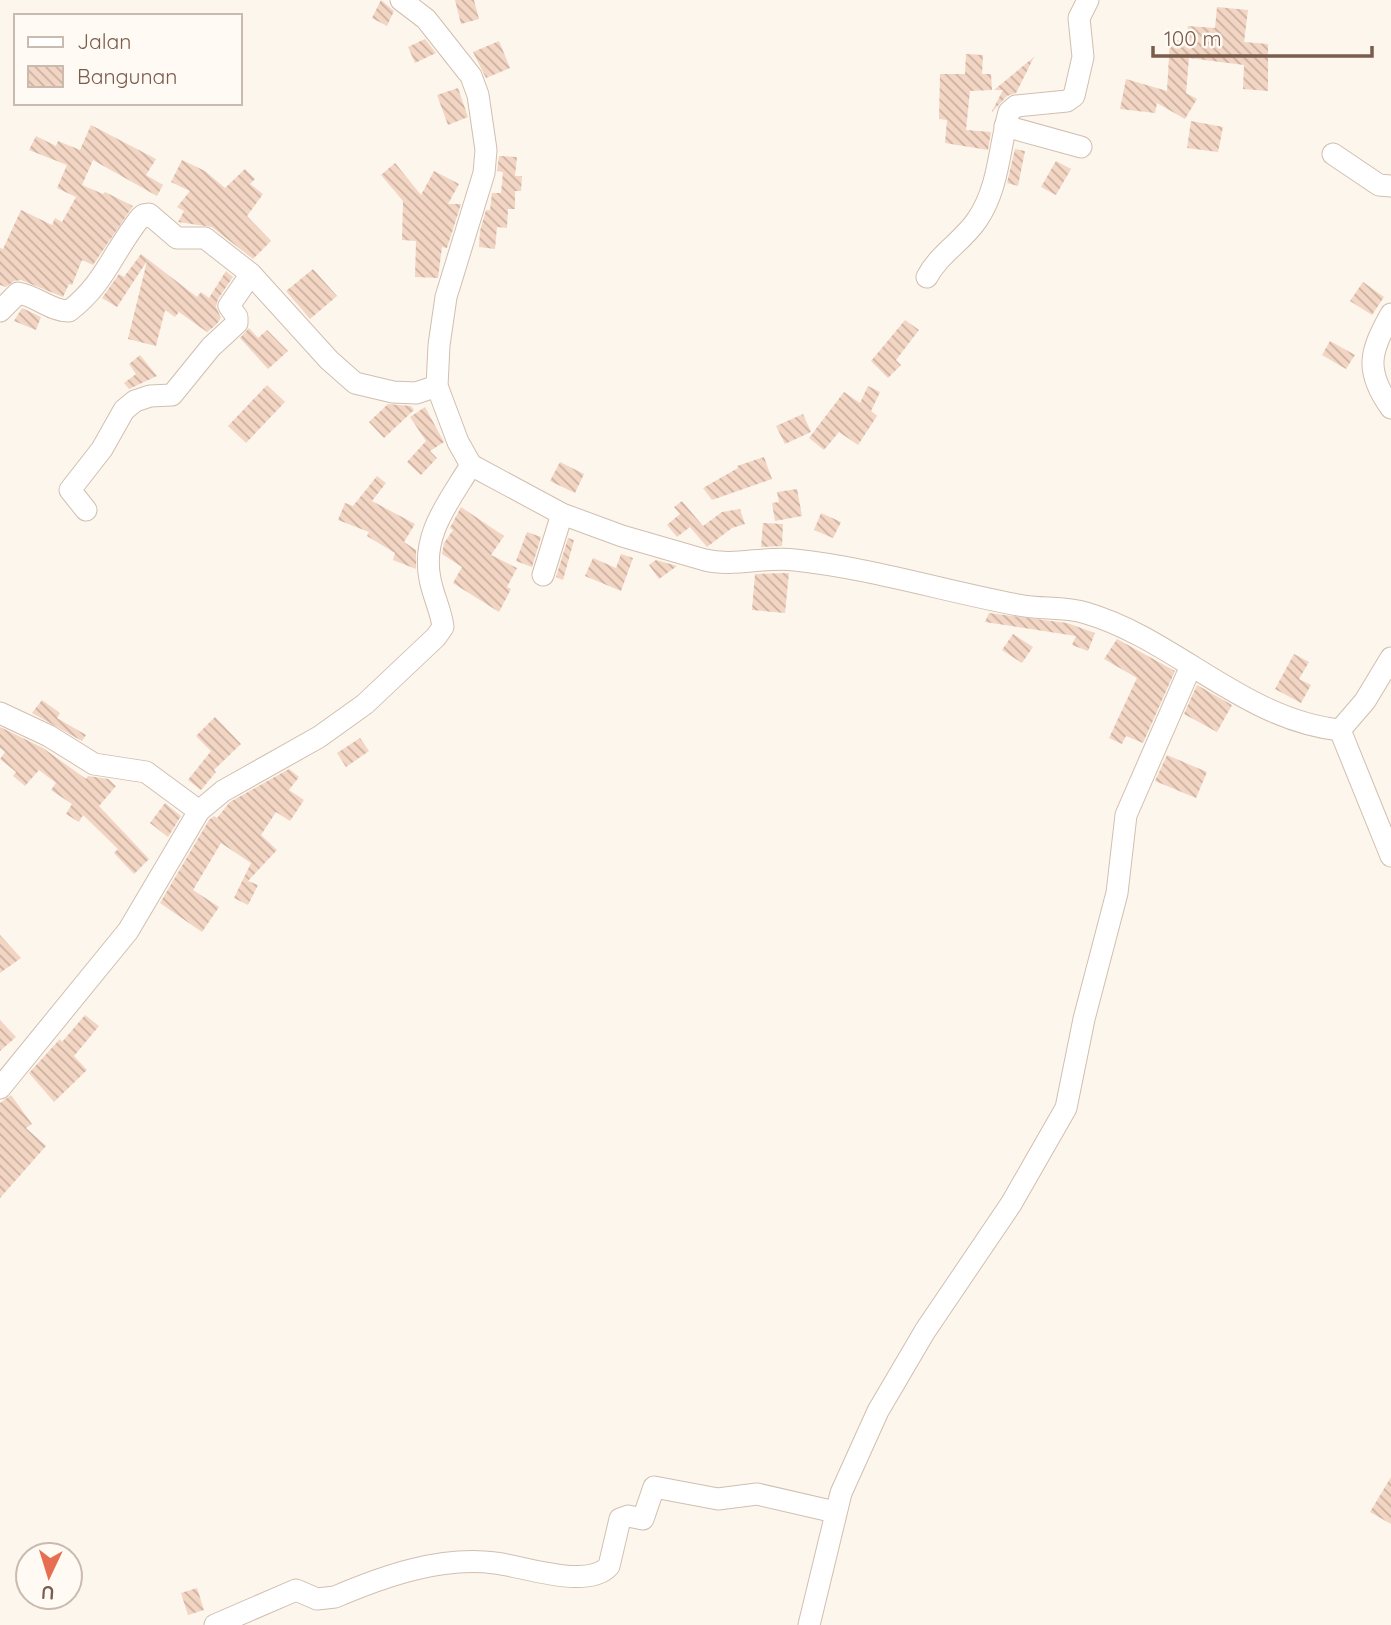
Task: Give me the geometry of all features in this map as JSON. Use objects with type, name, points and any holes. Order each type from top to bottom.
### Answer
[{"type":"street","points":[[401,0],[426,19],[471,76],[478,95],[486,150],[484,173],[446,297],[439,345],[438,386],[450,425],[471,465],[562,514],[622,536],[718,563],[766,558],[798,560],[938,585],[1021,606],[1073,609],[1135,632],[1275,711],[1340,730]]},
{"type":"street","points":[[927,277],[933,266],[982,212],[993,190],[1009,112],[1016,106],[1067,101],[1073,96],[1083,57],[1079,18],[1088,0]]},
{"type":"street","points":[[1006,126],[1081,146]]},
{"type":"street","points":[[1333,155],[1380,185],[1391,186]]},
{"type":"street","points":[[0,311],[18,293],[28,295],[52,308],[69,311],[85,298],[120,252],[140,218],[146,214],[156,218],[177,238],[205,238],[251,274],[329,360],[355,383],[393,392],[416,393],[438,386]]},
{"type":"street","points":[[86,510],[70,490],[102,449],[124,410],[135,401],[150,396],[172,395],[188,379],[211,347],[237,323],[237,317],[229,306],[230,301],[251,274]]},
{"type":"street","points":[[1391,314],[1376,345],[1372,366],[1381,393],[1391,408]]},
{"type":"street","points":[[0,1088],[128,931],[199,811],[223,791],[319,737],[365,704],[436,637],[443,626],[430,579],[429,543],[441,514],[471,465]]},
{"type":"street","points":[[544,575],[562,514]]},
{"type":"street","points":[[1340,730],[1365,701],[1391,658]]},
{"type":"street","points":[[809,1625],[835,1513],[854,1459],[899,1373],[1011,1204],[1061,1121],[1117,893],[1122,831],[1130,800],[1191,666]]},
{"type":"street","points":[[0,713],[49,736],[94,764],[145,772],[199,811]]},
{"type":"street","points":[[1340,730],[1391,856]]},
{"type":"street","points":[[215,1625],[296,1590],[317,1599],[335,1597],[440,1563],[496,1563],[570,1576],[594,1576],[609,1566],[620,1519],[628,1516],[643,1519],[654,1488],[718,1499],[768,1496],[835,1513]]},
{"type":"building","points":[[381,0],[394,11],[387,26],[372,18]]},
{"type":"building","points":[[455,0],[474,0],[479,19],[461,24]]},
{"type":"building","points":[[1217,7],[1248,10],[1244,42],[1268,44],[1268,91],[1243,89],[1244,65],[1189,58],[1186,93],[1197,99],[1185,119],[1157,103],[1155,113],[1120,109],[1126,79],[1167,91],[1170,39],[1187,41],[1188,26],[1215,28]]},
{"type":"building","points":[[425,39],[436,53],[415,63],[408,47]]},
{"type":"building","points":[[499,41],[510,68],[486,78],[473,52]]},
{"type":"building","points":[[966,54],[983,55],[982,74],[991,74],[992,90],[970,91],[966,130],[991,132],[988,150],[945,143],[947,120],[939,119],[940,74],[965,74]]},
{"type":"building","points":[[1034,57],[1016,93],[1007,96],[991,113],[1003,90],[994,90]]},
{"type":"building","points":[[458,88],[468,117],[448,125],[437,95]]},
{"type":"building","points":[[1191,121],[1223,127],[1218,152],[1187,148]]},
{"type":"building","points":[[91,125],[156,159],[146,175],[163,185],[157,196],[93,160],[82,185],[103,194],[105,192],[133,206],[93,265],[82,260],[72,285],[69,284],[63,297],[21,280],[6,287],[0,285],[0,248],[3,249],[21,210],[52,225],[55,218],[62,222],[76,197],[57,188],[67,165],[29,150],[36,136],[56,146],[58,141],[80,150]]},
{"type":"building","points":[[1015,149],[1025,151],[1018,186],[1007,183]]},
{"type":"building","points":[[499,156],[517,157],[515,176],[522,176],[521,191],[515,191],[515,209],[508,209],[507,228],[497,227],[495,249],[479,247],[480,231],[486,210],[490,210],[492,193],[501,193],[503,172],[497,171]]},
{"type":"building","points":[[182,160],[205,171],[225,188],[245,169],[255,179],[250,184],[263,194],[247,216],[271,241],[253,259],[212,227],[178,222],[184,211],[177,207],[190,191],[171,182]]},
{"type":"building","points":[[1056,161],[1071,169],[1056,195],[1041,187]]},
{"type":"building","points":[[395,163],[421,195],[434,171],[459,184],[448,204],[461,204],[447,248],[442,247],[438,278],[415,277],[416,241],[402,240],[403,201],[381,175]]},
{"type":"building","points":[[141,254],[197,297],[201,292],[209,298],[226,271],[233,277],[218,299],[216,307],[221,318],[216,325],[207,332],[179,312],[175,317],[165,310],[156,346],[128,339],[147,261],[117,307],[102,298],[119,274],[124,277]]},
{"type":"building","points":[[313,269],[337,296],[310,319],[286,291]]},
{"type":"building","points":[[1363,282],[1384,297],[1372,315],[1350,301]]},
{"type":"building","points":[[22,308],[41,317],[36,330],[14,321]]},
{"type":"building","points":[[905,320],[919,330],[896,360],[901,365],[888,378],[871,361]]},
{"type":"building","points":[[249,328],[258,338],[267,330],[288,351],[268,369],[240,338]]},
{"type":"building","points":[[1330,341],[1355,355],[1346,369],[1322,355]]},
{"type":"building","points":[[140,355],[157,376],[129,389],[124,383],[136,374],[129,364]]},
{"type":"building","points":[[267,385],[285,402],[246,443],[228,426]]},
{"type":"building","points":[[868,386],[880,392],[871,411],[877,416],[858,445],[839,432],[824,450],[809,438],[844,392],[860,403]]},
{"type":"building","points":[[388,404],[411,406],[414,410],[384,438],[369,422]]},
{"type":"building","points":[[425,407],[444,442],[430,451],[437,458],[421,475],[407,462],[426,441],[410,417]]},
{"type":"building","points":[[803,414],[811,432],[785,444],[776,426]]},
{"type":"building","points":[[764,457],[772,479],[712,500],[703,488],[738,468],[737,466]]},
{"type":"building","points":[[560,462],[584,474],[575,493],[550,481]]},
{"type":"building","points":[[377,476],[386,483],[372,501],[415,524],[404,542],[416,550],[416,569],[393,560],[395,553],[367,536],[369,532],[338,520],[345,503],[353,506]]},
{"type":"building","points":[[797,489],[802,516],[775,521],[772,503],[779,502],[777,492]]},
{"type":"building","points":[[682,501],[703,526],[722,512],[740,509],[745,524],[732,528],[707,547],[690,527],[677,537],[667,525],[680,514],[674,507]]},
{"type":"building","points":[[461,507],[504,536],[491,555],[517,568],[507,587],[511,589],[499,612],[453,583],[462,567],[442,554],[444,543],[453,530],[450,528]]},
{"type":"building","points":[[821,513],[841,522],[833,538],[814,530]]},
{"type":"building","points":[[763,523],[783,524],[782,546],[761,547]]},
{"type":"building","points":[[527,532],[541,537],[532,567],[516,561]]},
{"type":"building","points":[[568,538],[574,540],[563,580],[556,577]]},
{"type":"building","points":[[621,554],[633,558],[621,591],[585,576],[593,558],[616,568]]},
{"type":"building","points":[[656,560],[677,566],[659,579],[649,565]]},
{"type":"building","points":[[789,573],[785,613],[752,610],[755,574]]},
{"type":"building","points":[[989,613],[1067,623],[1095,633],[1088,651],[1072,645],[1076,636],[985,622]]},
{"type":"building","points":[[1013,634],[1033,647],[1022,663],[1002,650]]},
{"type":"building","points":[[1117,639],[1175,671],[1143,743],[1126,736],[1122,744],[1109,738],[1137,678],[1104,659]]},
{"type":"building","points":[[1294,654],[1309,662],[1299,679],[1311,685],[1301,703],[1275,689]]},
{"type":"building","points":[[1197,685],[1232,705],[1217,732],[1184,714]]},
{"type":"building","points":[[42,700],[60,713],[57,718],[86,735],[82,741],[32,713]]},
{"type":"building","points":[[215,717],[241,744],[214,770],[216,772],[201,790],[188,780],[211,751],[196,736]]},
{"type":"building","points":[[0,727],[43,748],[86,779],[88,776],[108,779],[116,786],[99,806],[149,859],[134,874],[114,853],[118,849],[83,815],[79,822],[66,814],[72,804],[51,790],[56,783],[39,770],[25,786],[13,776],[16,772],[0,759],[5,752],[0,748]]},
{"type":"building","points":[[360,738],[369,751],[346,767],[337,753]]},
{"type":"building","points":[[1167,755],[1207,772],[1196,798],[1155,781]]},
{"type":"building","points":[[289,769],[299,777],[289,790],[304,800],[290,821],[276,812],[261,835],[277,850],[248,881],[258,885],[248,905],[234,898],[251,863],[221,843],[193,890],[219,907],[202,932],[160,903],[209,820],[214,816],[217,818],[230,802]]},
{"type":"building","points":[[165,803],[181,816],[168,837],[150,823]]},
{"type":"building","points":[[0,935],[21,958],[0,973]]},
{"type":"building","points":[[85,1015],[99,1026],[74,1056],[87,1070],[54,1102],[29,1073],[60,1039],[62,1042]]},
{"type":"building","points":[[0,1020],[16,1037],[0,1051]]},
{"type":"building","points":[[11,1095],[32,1124],[26,1128],[46,1146],[0,1198],[0,1103]]},
{"type":"building","points":[[1391,1477],[1391,1524],[1370,1512]]},
{"type":"building","points":[[197,1588],[204,1610],[188,1615],[181,1593]]}]
